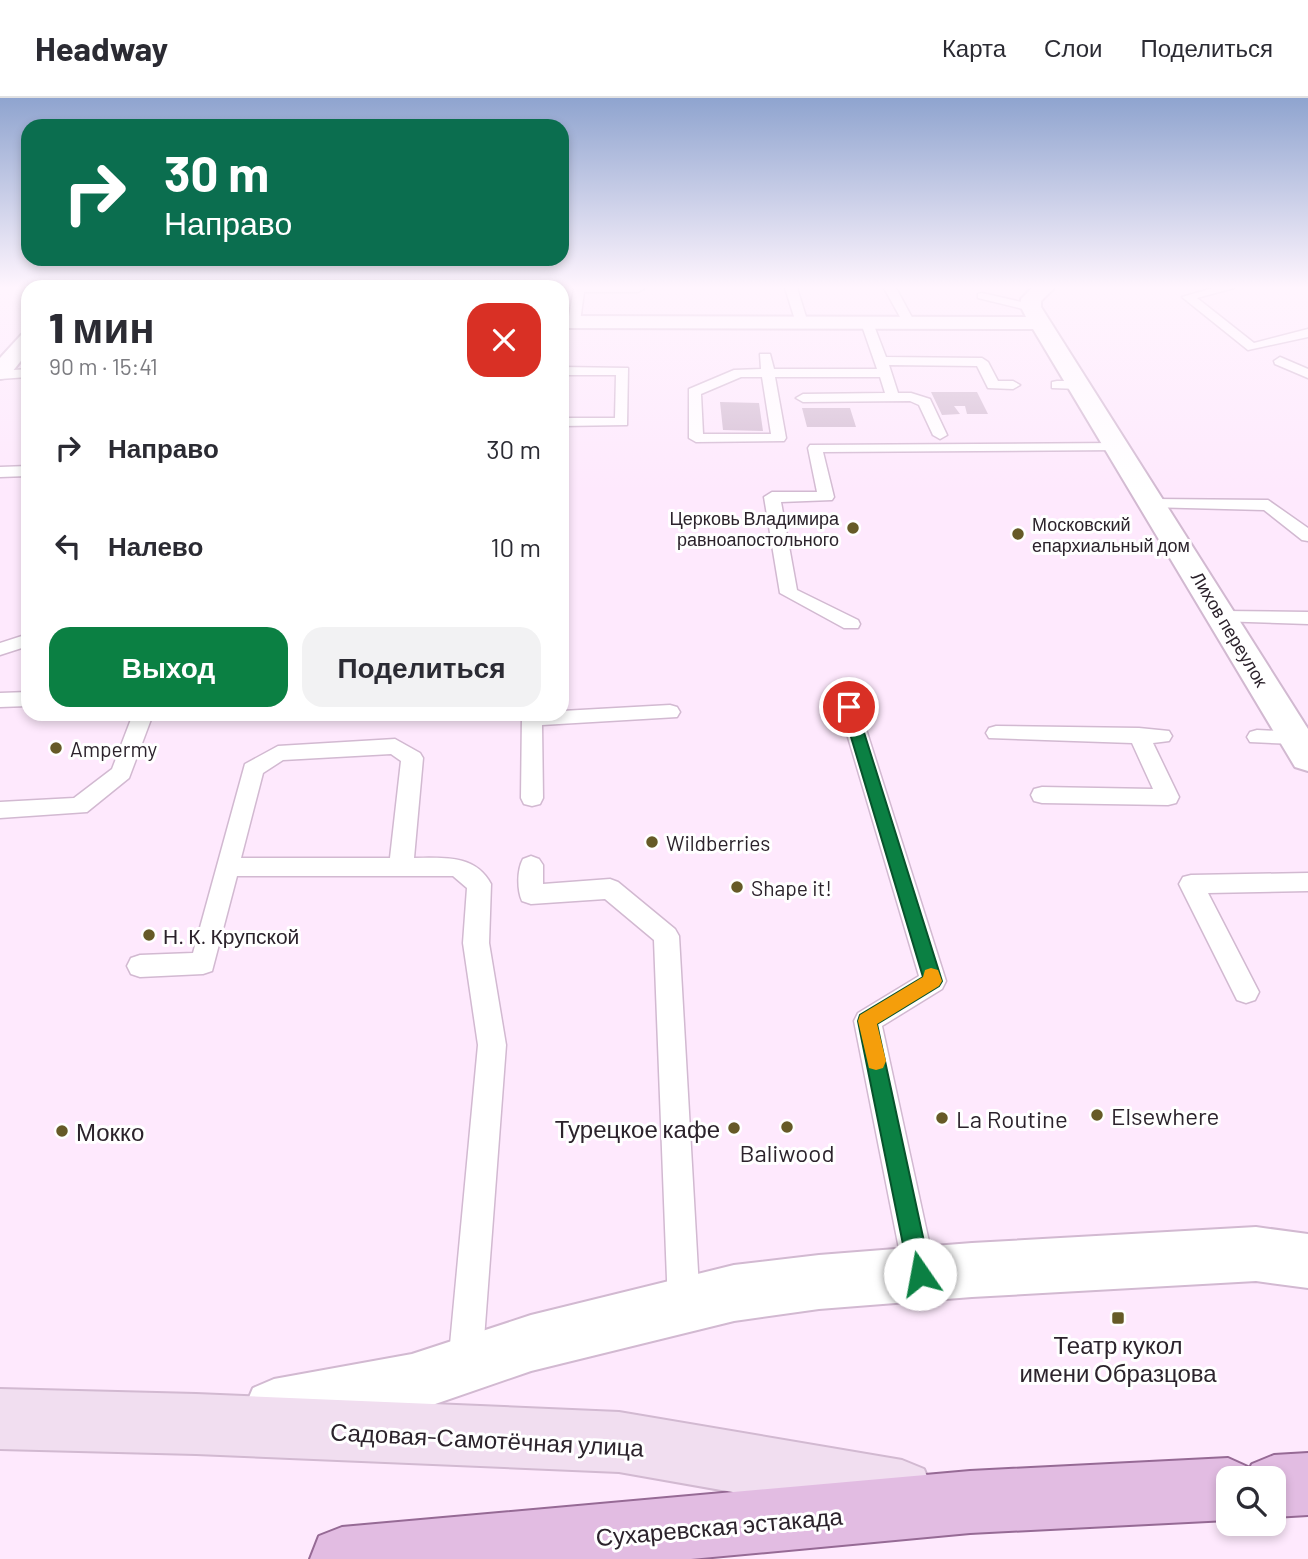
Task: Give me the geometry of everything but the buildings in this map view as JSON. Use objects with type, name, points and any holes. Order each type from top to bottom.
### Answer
[{"type":"main road","name":"Садовая-Самотёчная улица","points":[[0,1419],[196,1424],[619,1442],[970,1502]]},
{"type":"main road","points":[[1286,1485],[1308,1484]]},
{"type":"main road","name":"Сухаревская эстакада","points":[[342,1559],[970,1502],[1216,1490]]},
{"type":"street","name":"Лихов переулок","points":[[1054,356],[1068,385],[1117,447],[1302,748]]},
{"type":"street","points":[[196,1424],[412,1383],[544,1339],[758,1290],[920,1274],[1256,1254],[1308,1261]]},
{"type":"lane","points":[[879,356],[893,397]]},
{"type":"lane","points":[[765,357],[768,373],[779,438],[696,438],[694,392],[739,373],[768,373],[982,362],[993,385],[1013,385]]},
{"type":"lane","points":[[1280,361],[1308,374]]},
{"type":"lane","points":[[1,369],[21,372]]},
{"type":"lane","points":[[569,370],[623,371],[622,422],[569,422]]},
{"type":"lane","points":[[803,398],[911,397],[925,402],[940,435]]},
{"type":"lane","points":[[851,624],[789,593],[772,497],[826,497],[815,448],[1117,447]]},
{"type":"lane","points":[[0,472],[21,471]]},
{"type":"lane","points":[[1153,504],[1268,505],[1308,536]]},
{"type":"lane","points":[[1223,617],[1308,618]]},
{"type":"lane","points":[[0,649],[21,642]]},
{"type":"lane","points":[[0,700],[21,699]]},
{"type":"lane","points":[[849,707],[933,981],[867,1021],[920,1274]]},
{"type":"lane","points":[[569,715],[670,712]]},
{"type":"lane","points":[[0,810],[79,806],[121,774],[140,721]]},
{"type":"lane","points":[[532,798],[533,721]]},
{"type":"lane","points":[[996,733],[1162,736]]},
{"type":"lane","points":[[1042,795],[1168,797],[1139,735]]},
{"type":"lane","points":[[1257,737],[1302,748]]},
{"type":"lane","points":[[140,967],[202,963],[253,769],[278,754],[395,746],[412,758],[401,867]]},
{"type":"lane","points":[[531,865],[531,894],[610,889],[666,936],[684,1306]]},
{"type":"lane","points":[[228,867],[458,867],[479,884],[476,943],[492,1045],[466,1366]]},
{"type":"lane","points":[[1246,992],[1191,884],[1308,882]]},
{"type":"shaded area","points":[[931,392],[977,392],[988,414],[967,414],[965,406],[954,406],[960,414],[942,415]]},
{"type":"shaded area","points":[[720,402],[759,403],[763,431],[723,430]]},
{"type":"shaded area","points":[[802,408],[850,408],[856,427],[807,427]]},
{"type":"slow traffic","points":[[876,1061],[867,1021],[933,981],[931,975]]},
{"type":"place","name":"Церковь Владимира равноапостольного","points":[[853,528]]},
{"type":"place","name":"Московский епархиальный дом","points":[[1018,534]]},
{"type":"place","name":"Ampermy","points":[[56,748]]},
{"type":"place","name":"Wildberries","points":[[652,842]]},
{"type":"place","name":"Shape it!","points":[[737,887]]},
{"type":"place","name":"Н. К. Крупской","points":[[149,935]]},
{"type":"place","name":"Elsewhere","points":[[1097,1115]]},
{"type":"place","name":"La Routine","points":[[942,1118]]},
{"type":"place","name":"Baliwood","points":[[787,1127]]},
{"type":"place","name":"Турецкое кафе","points":[[734,1128]]},
{"type":"place","name":"Мокко","points":[[62,1131]]},
{"type":"place","name":"Театр кукол имени Образцова","points":[[1118,1318]]},
{"type":"route","points":[[849,707],[933,981],[867,1021],[920,1274]]}]
